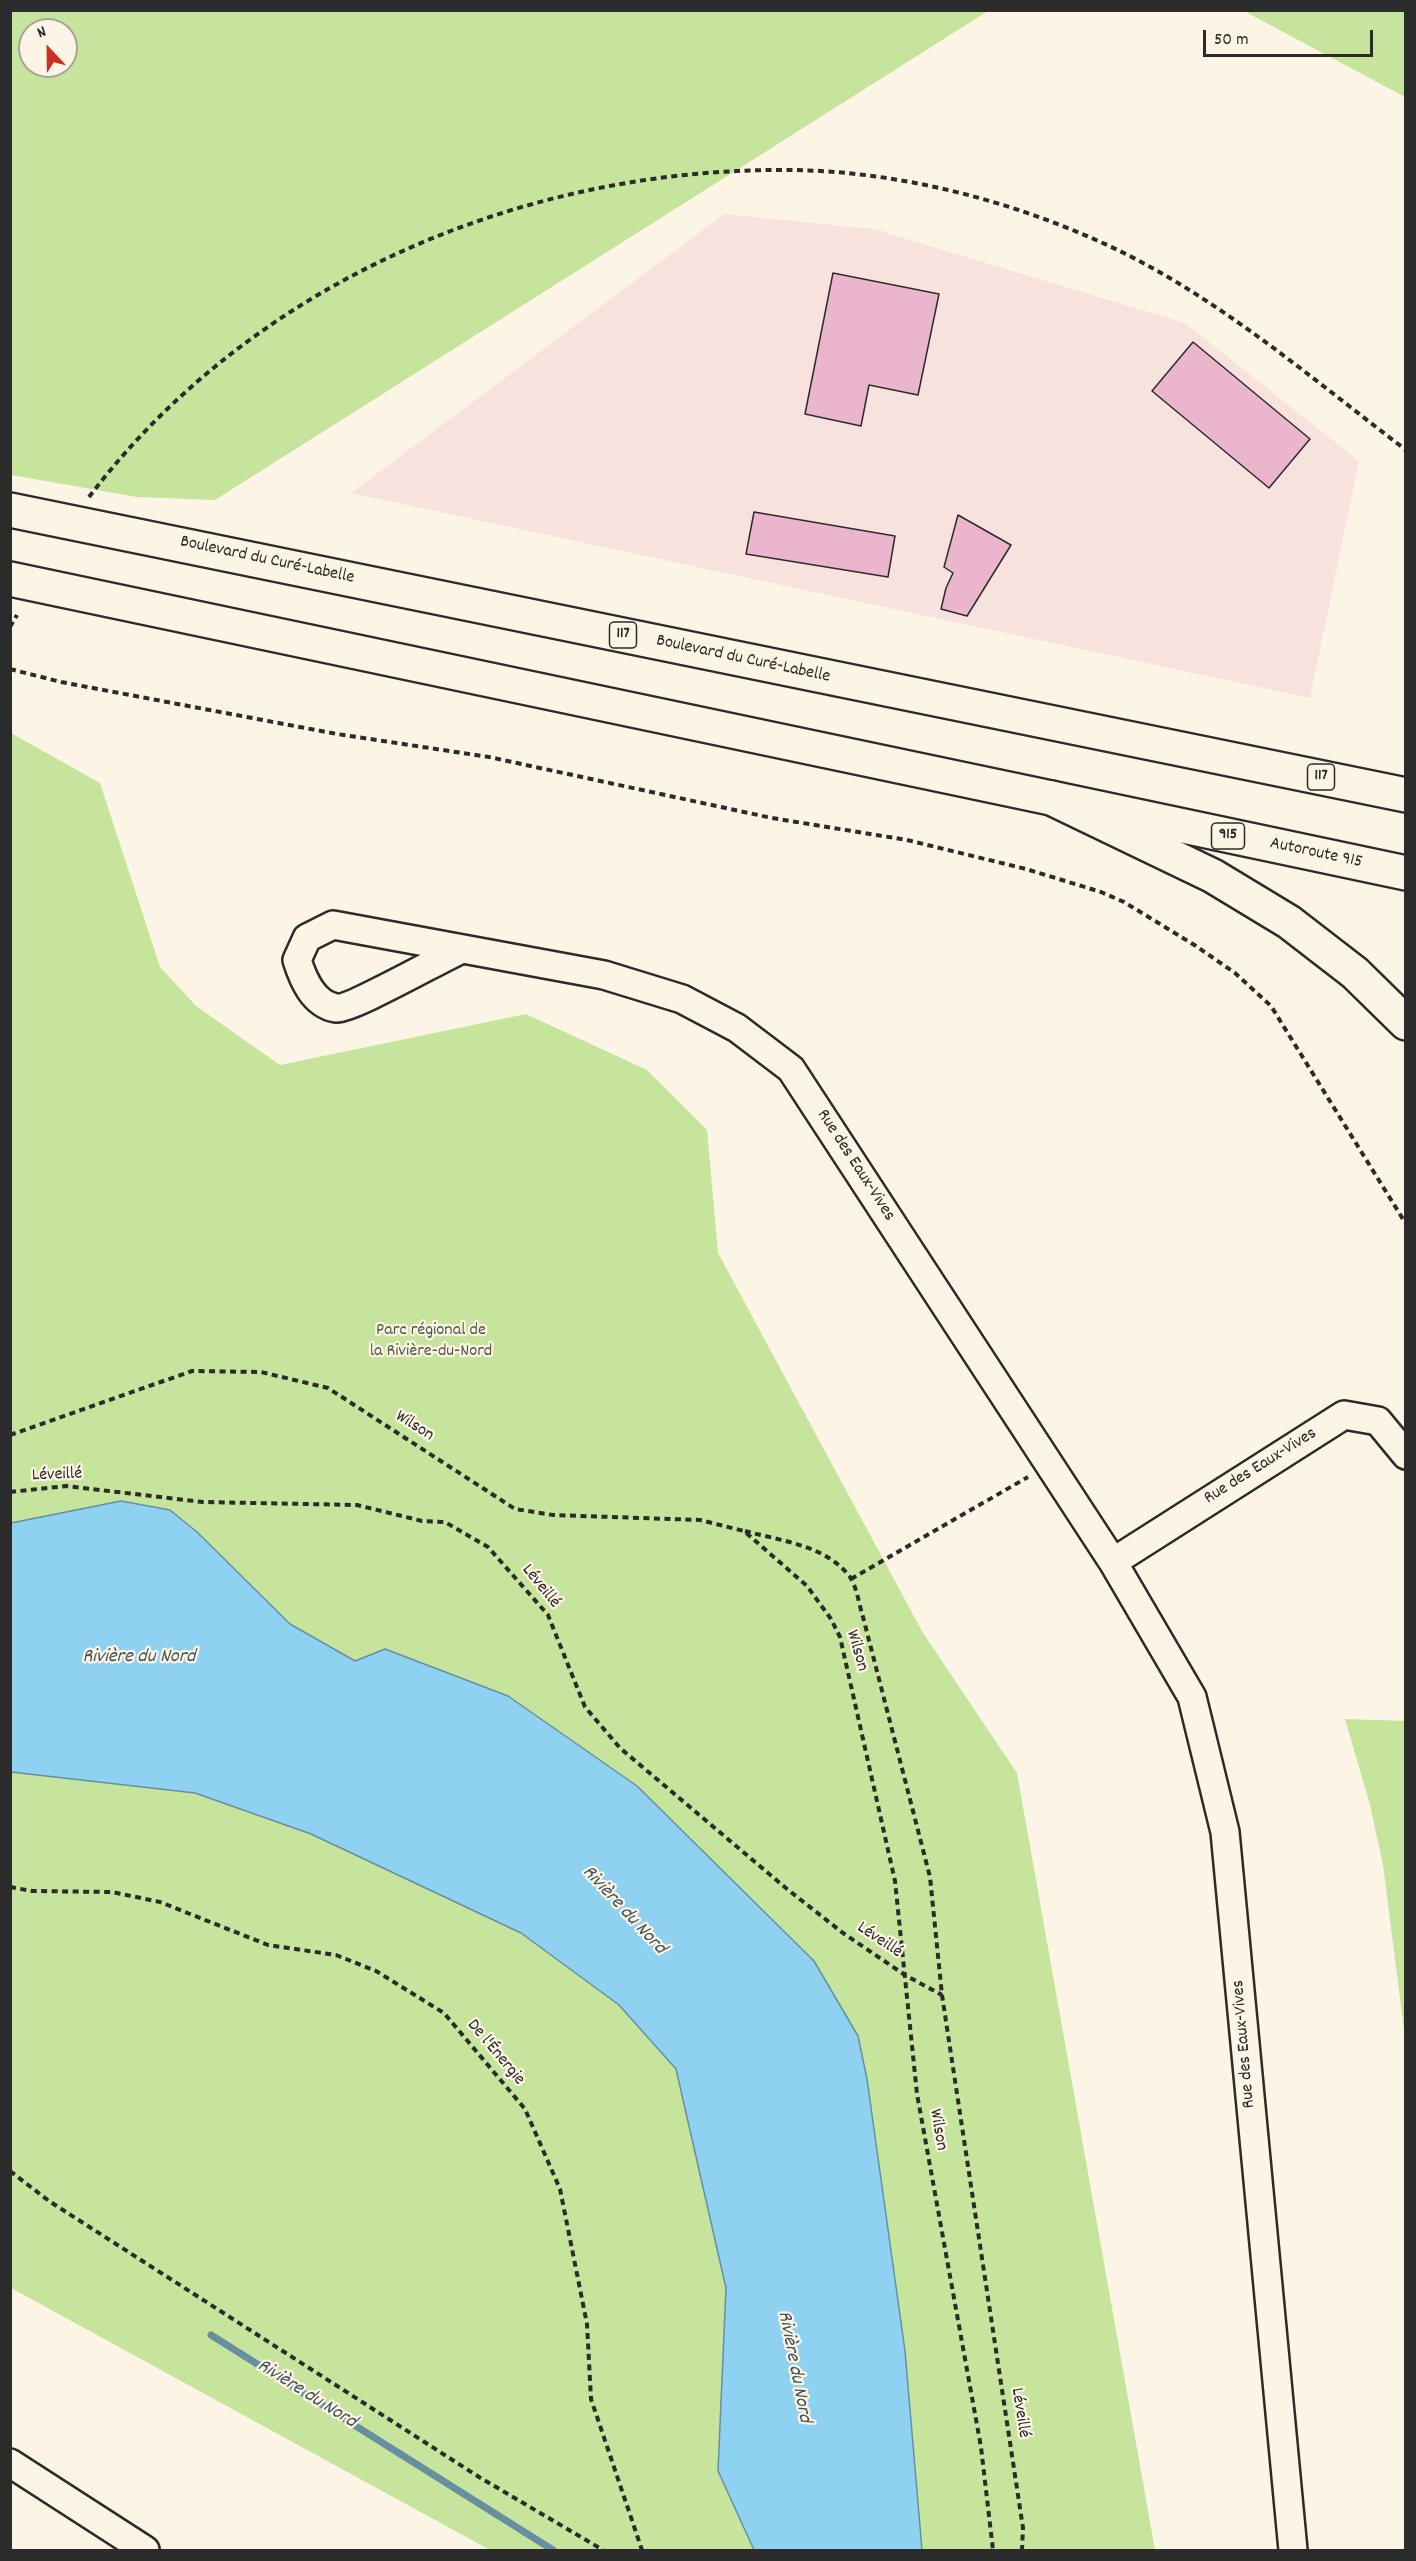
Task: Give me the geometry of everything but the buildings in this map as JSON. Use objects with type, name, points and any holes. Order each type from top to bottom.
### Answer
[{"type":"main road","name":"Boulevard du Curé-Labelle","points":[[10,510],[1406,795]]},
{"type":"main road","points":[[10,579],[1051,798],[1188,863],[1280,916],[1355,973],[1406,1023]]},
{"type":"main road","name":"Autoroute 915","points":[[1051,798],[1406,873]]},
{"type":"street","name":"Rue des Eaux-Vives","points":[[462,949],[426,965],[361,1001],[337,1009],[324,1003],[304,984],[297,960],[307,938],[333,926],[462,949],[604,975],[682,999],[737,1028],[791,1069],[1113,1562],[1192,1697],[1225,1832],[1293,2550]]},
{"type":"street","name":"Rue des Eaux-Vives","points":[[1113,1562],[1344,1415],[1378,1421],[1406,1455]]},
{"type":"street","points":[[10,2463],[145,2550]]},
{"type":"path","points":[[89,496],[142,432],[221,361],[287,313],[392,255],[461,226],[582,191],[666,178],[750,171],[829,172],[916,185],[1012,209],[1096,239],[1134,258],[1207,302],[1406,450]]},
{"type":"path","points":[[10,627],[17,615]]},
{"type":"path","points":[[10,669],[105,690],[337,734],[489,757],[772,818],[907,840],[1026,869],[1101,892],[1124,902],[1196,946],[1234,973],[1271,1006],[1406,1224]]},
{"type":"path","name":"Wilson","points":[[10,1435],[192,1371],[261,1372],[328,1388],[515,1509],[553,1515],[700,1520],[744,1531],[807,1586],[831,1619],[840,1637],[895,1881],[917,2094],[981,2447],[993,2550]]},
{"type":"path","points":[[744,1531],[818,1551],[835,1562],[851,1579],[1049,1464]]},
{"type":"path","name":"Léveillé","points":[[10,1492],[66,1486],[203,1502],[357,1505],[422,1521],[445,1522],[488,1547],[548,1615],[585,1707],[620,1748],[787,1889],[843,1933],[905,1975],[942,1995]]},
{"type":"path","name":"Léveillé","points":[[851,1579],[930,1876],[942,1995],[1023,2528],[1022,2550]]},
{"type":"path","name":"De l'Énergie","points":[[10,1887],[32,1891],[112,1892],[160,1902],[268,1945],[336,1955],[376,1971],[444,2013],[525,2109],[560,2189],[587,2324],[591,2398],[642,2550]]},
{"type":"path","points":[[10,2171],[49,2201],[479,2477],[603,2550]]},
{"type":"shaded area","points":[[724,214],[873,229],[1185,323],[1359,461],[1310,698],[351,493]]},
{"type":"green space","points":[[11,10],[988,11],[215,500],[137,497],[11,475]]},
{"type":"green space","points":[[1244,11],[1405,11],[1405,97]]},
{"type":"green space","name":"Parc régional de la Rivière-du-Nord","points":[[11,733],[100,783],[160,967],[196,1006],[280,1065],[526,1014],[647,1070],[707,1130],[718,1253],[923,1633],[1017,1773],[1155,2550],[922,2550],[905,2351],[385,1649],[355,1661],[290,1624],[170,1510],[120,1501],[11,1524]]},
{"type":"green space","points":[[1345,1719],[1405,1721],[1405,2038],[1383,1865],[1370,1805]]},
{"type":"green space","points":[[11,1772],[195,1793],[311,1834],[521,1933],[619,2005],[676,2069],[726,2288],[718,2471],[754,2550],[490,2550],[11,2288]]},
{"type":"water","name":"Rivière du Nord","points":[[121,1501],[170,1510],[197,1532],[290,1624],[355,1661],[385,1649],[508,1696],[637,1786],[814,1961],[858,2036],[867,2079],[905,2351],[922,2550],[754,2550],[718,2471],[726,2288],[676,2069],[619,2005],[521,1933],[311,1834],[195,1793],[11,1772],[11,1523]]},
{"type":"waterway","name":"Rivière du Nord","points":[[211,2335],[553,2550]]}]
